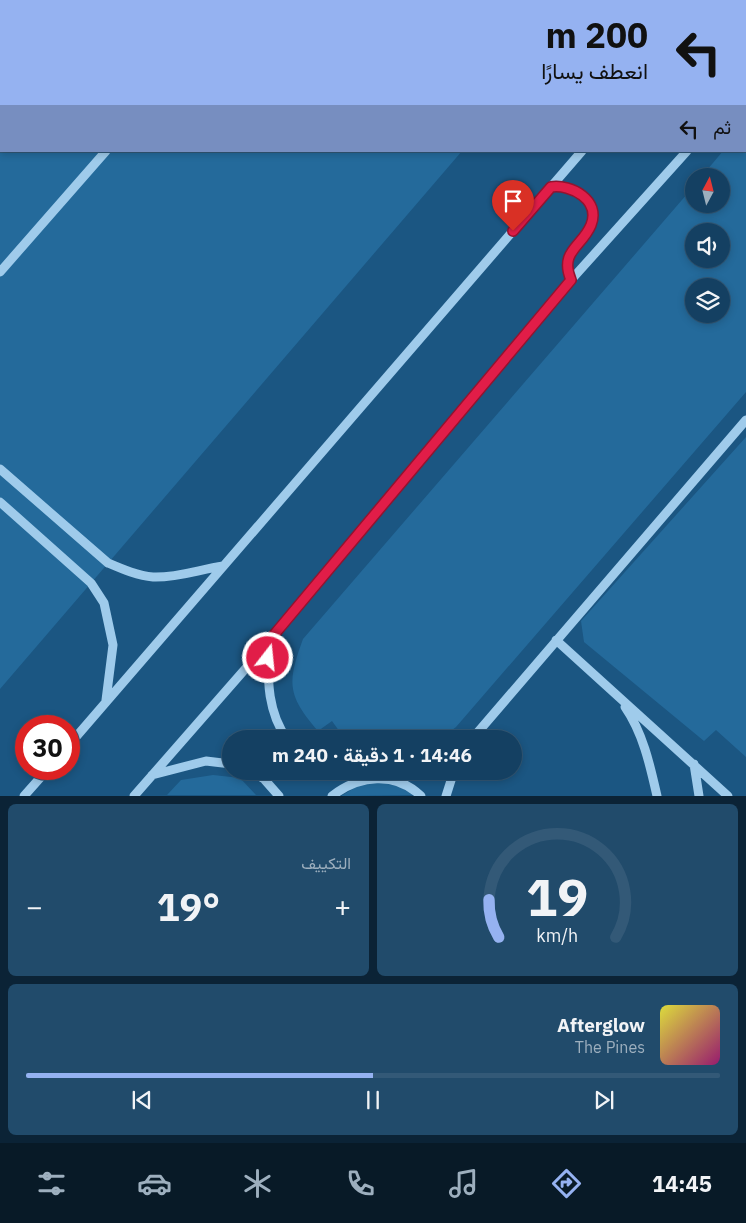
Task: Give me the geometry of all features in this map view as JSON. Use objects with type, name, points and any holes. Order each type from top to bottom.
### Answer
[{"type":"street","points":[[0,272],[105,152]]},
{"type":"street","points":[[80,732],[581,152]]},
{"type":"street","points":[[134,796],[268,642],[571,280],[686,152]]},
{"type":"street","points":[[551,187],[559,186],[576,190],[592,209],[591,226],[573,249],[568,261],[571,280]]},
{"type":"street","points":[[479,730],[746,420]]},
{"type":"street","points":[[0,469],[108,563],[153,576],[177,575],[224,566]]},
{"type":"street","points":[[0,502],[91,583],[104,603],[113,646],[106,702]]},
{"type":"street","points":[[556,640],[728,796]]},
{"type":"street","points":[[268,642],[269,694],[274,716],[282,730]]},
{"type":"street","points":[[618,695],[634,719],[657,796]]},
{"type":"street","points":[[152,775],[184,765],[206,762],[222,763]]},
{"type":"street","points":[[694,764],[699,796]]},
{"type":"street","points":[[24,796],[38,780]]},
{"type":"street","points":[[265,780],[279,796]]},
{"type":"street","points":[[332,796],[344,786],[362,780]]},
{"type":"street","points":[[394,780],[414,789],[421,796]]},
{"type":"street","points":[[446,796],[451,780]]},
{"type":"shaded area","points":[[0,152],[461,152],[0,689]]},
{"type":"shaded area","points":[[722,152],[746,152],[746,392],[456,727],[452,730],[338,730],[332,721],[317,730],[300,708],[293,688],[294,667],[303,639],[685,196],[685,213],[730,213],[730,168],[709,168]]},
{"type":"shaded area","points":[[746,437],[746,757],[716,730],[704,741],[584,642],[581,621]]},
{"type":"shaded area","points":[[213,775],[222,776],[222,780],[242,780],[256,795],[167,795],[181,780]]},
{"type":"shaded area","points":[[381,782],[400,787],[413,795],[341,796],[361,784]]},
{"type":"route","points":[[268,658],[268,642],[571,280],[567,268],[568,261],[573,249],[591,226],[592,209],[583,195],[576,190],[568,187],[551,187],[513,231]]}]
